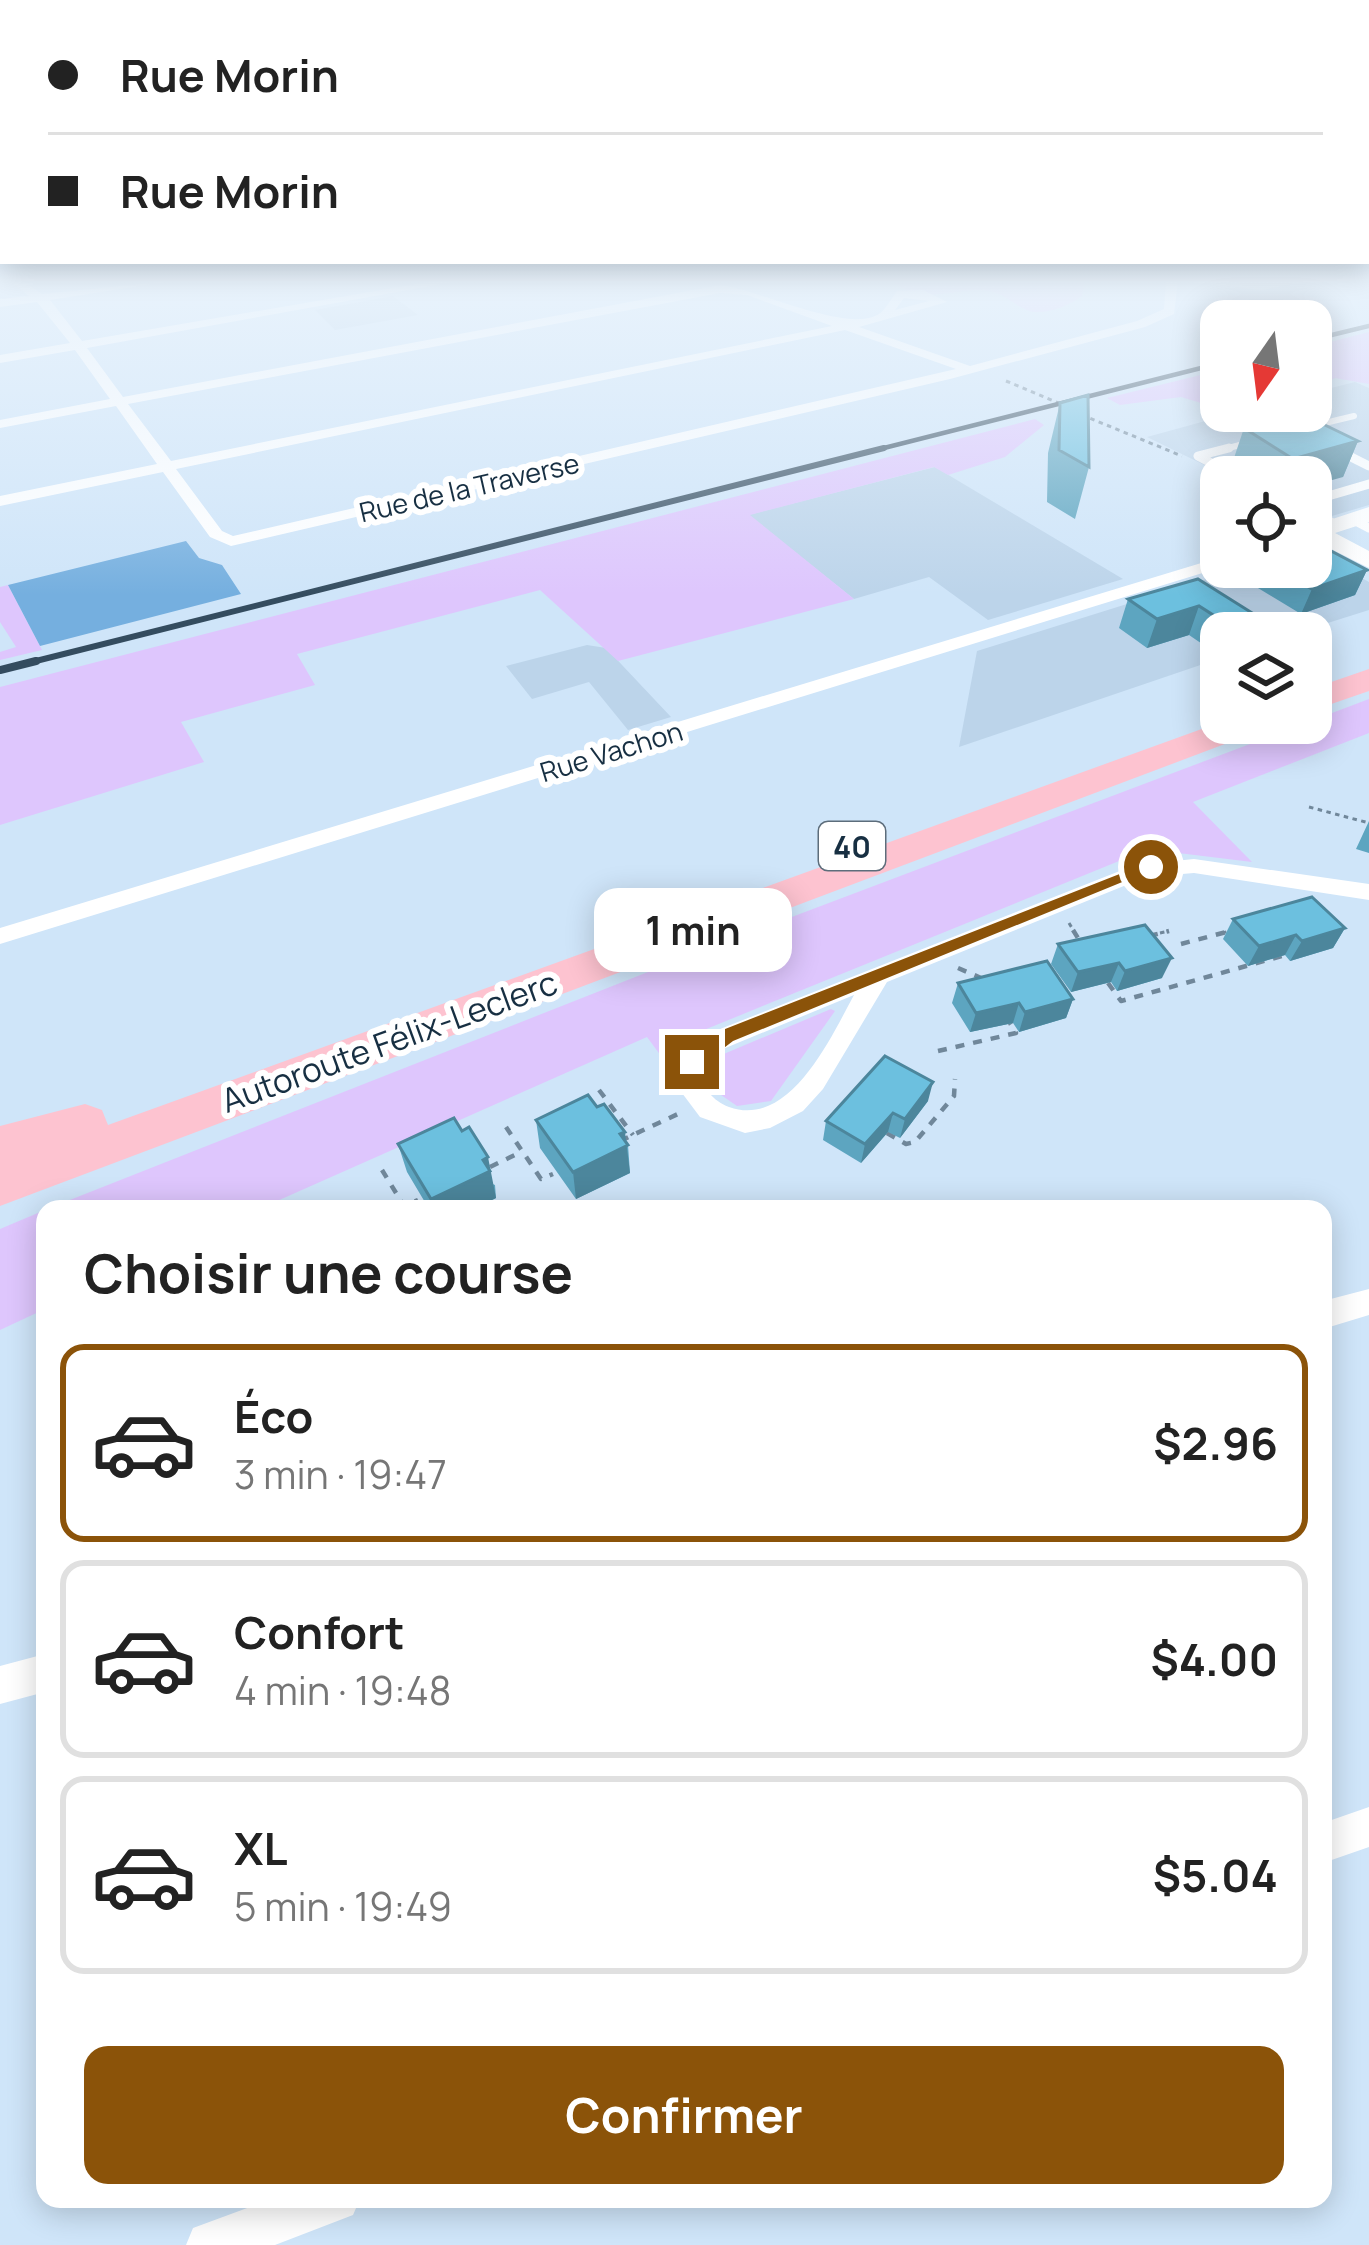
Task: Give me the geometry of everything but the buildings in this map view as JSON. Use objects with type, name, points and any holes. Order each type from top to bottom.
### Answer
[{"type":"highway","points":[[1332,672],[1369,659]]},
{"type":"highway","points":[[1332,693],[1369,680]]},
{"type":"highway","name":"Autoroute Félix-Leclerc","points":[[0,1150],[86,1123],[1200,720]]},
{"type":"highway","name":"Autoroute Félix-Leclerc","points":[[0,1185],[1200,741]]},
{"type":"street","points":[[108,386],[166,467]]},
{"type":"street","points":[[0,424],[207,386]]},
{"type":"street","points":[[0,501],[558,386]]},
{"type":"street","name":"Rue de la Traverse","points":[[166,467],[226,540],[901,386]]},
{"type":"street","points":[[1338,523],[1369,561]]},
{"type":"street","name":"Rue Vachon","points":[[0,936],[1200,568]]},
{"type":"street","points":[[877,978],[808,1088],[786,1111],[761,1122],[740,1121],[713,1112],[694,1095],[690,1069],[707,1046],[877,978],[1159,866],[1195,866],[1369,892]]},
{"type":"street","points":[[1332,1312],[1369,1302]]},
{"type":"street","points":[[0,1685],[36,1675]]},
{"type":"street","points":[[1332,1840],[1369,1827]]},
{"type":"street","points":[[210,2245],[312,2208]]},
{"type":"lane","points":[[1315,439],[1297,430],[1354,416]]},
{"type":"lane","points":[[1200,457],[1262,439]]},
{"type":"lane","points":[[1333,448],[1369,466]]},
{"type":"lane","points":[[1332,495],[1369,484]]},
{"type":"path","points":[[1016,386],[1186,457]]},
{"type":"path","points":[[1310,807],[1369,823]]},
{"type":"path","points":[[1068,916],[1070,929],[1088,953]]},
{"type":"path","points":[[1180,944],[1236,929]]},
{"type":"path","points":[[1132,939],[1169,932]]},
{"type":"path","points":[[1108,983],[1121,1001],[1252,969],[1282,956]]},
{"type":"path","points":[[950,965],[983,978],[992,992]]},
{"type":"path","points":[[938,1052],[1016,1034],[1010,1023]]},
{"type":"path","points":[[887,1133],[906,1144],[915,1142],[954,1096],[955,1079]]},
{"type":"path","points":[[599,1090],[633,1135]]},
{"type":"path","points":[[615,1144],[685,1111]]},
{"type":"path","points":[[506,1127],[541,1179],[553,1174]]},
{"type":"path","points":[[485,1169],[521,1152]]},
{"type":"path","points":[[382,1171],[400,1200]]},
{"type":"shaded area","points":[[1157,386],[1200,386],[1200,403],[1181,397],[1120,405],[1107,398]]},
{"type":"shaded area","points":[[1364,386],[1369,388],[1369,505],[1332,516],[1332,456],[1200,456],[1200,463],[1147,437],[1200,422],[1200,432],[1332,432],[1332,388]]},
{"type":"shaded area","points":[[1035,419],[1044,425],[1005,457],[948,475],[934,467],[750,515],[854,599],[618,661],[540,590],[297,654],[315,685],[181,722],[204,762],[0,825],[0,687]]},
{"type":"shaded area","points":[[935,467],[1123,579],[988,620],[929,577],[854,599],[748,515]]},
{"type":"shaded area","points":[[1332,562],[1369,582],[1369,610],[1332,622],[1332,612],[1200,612],[1200,665],[959,747],[977,651],[1200,581],[1200,588],[1332,588]]},
{"type":"shaded area","points":[[8,585],[42,650],[0,660],[0,652],[16,647],[0,622],[0,587]]},
{"type":"shaded area","points":[[587,645],[606,648],[671,717],[628,730],[589,682],[532,699],[506,666]]},
{"type":"shaded area","points":[[1369,699],[1369,733],[1193,802],[1252,862],[1162,851],[1124,859],[699,1032],[681,1047],[670,1068],[647,1037],[279,1200],[70,1200],[686,957],[1250,744],[1332,744],[1332,713]]},
{"type":"shaded area","points":[[835,1011],[771,1101],[737,1106],[711,1088],[707,1071],[719,1056]]},
{"type":"shaded area","points":[[36,1214],[36,1313],[0,1330],[0,1229]]},
{"type":"water","points":[[186,541],[199,558],[222,565],[241,594],[40,646],[8,585]]},
{"type":"railway","points":[[872,451],[1131,386]]},
{"type":"railway","points":[[24,664],[884,448]]},
{"type":"railway","points":[[24,664],[36,661]]},
{"type":"railway","points":[[0,670],[24,664]]},
{"type":"route","points":[[692,1062],[700,1050],[727,1036],[1151,867]]}]
